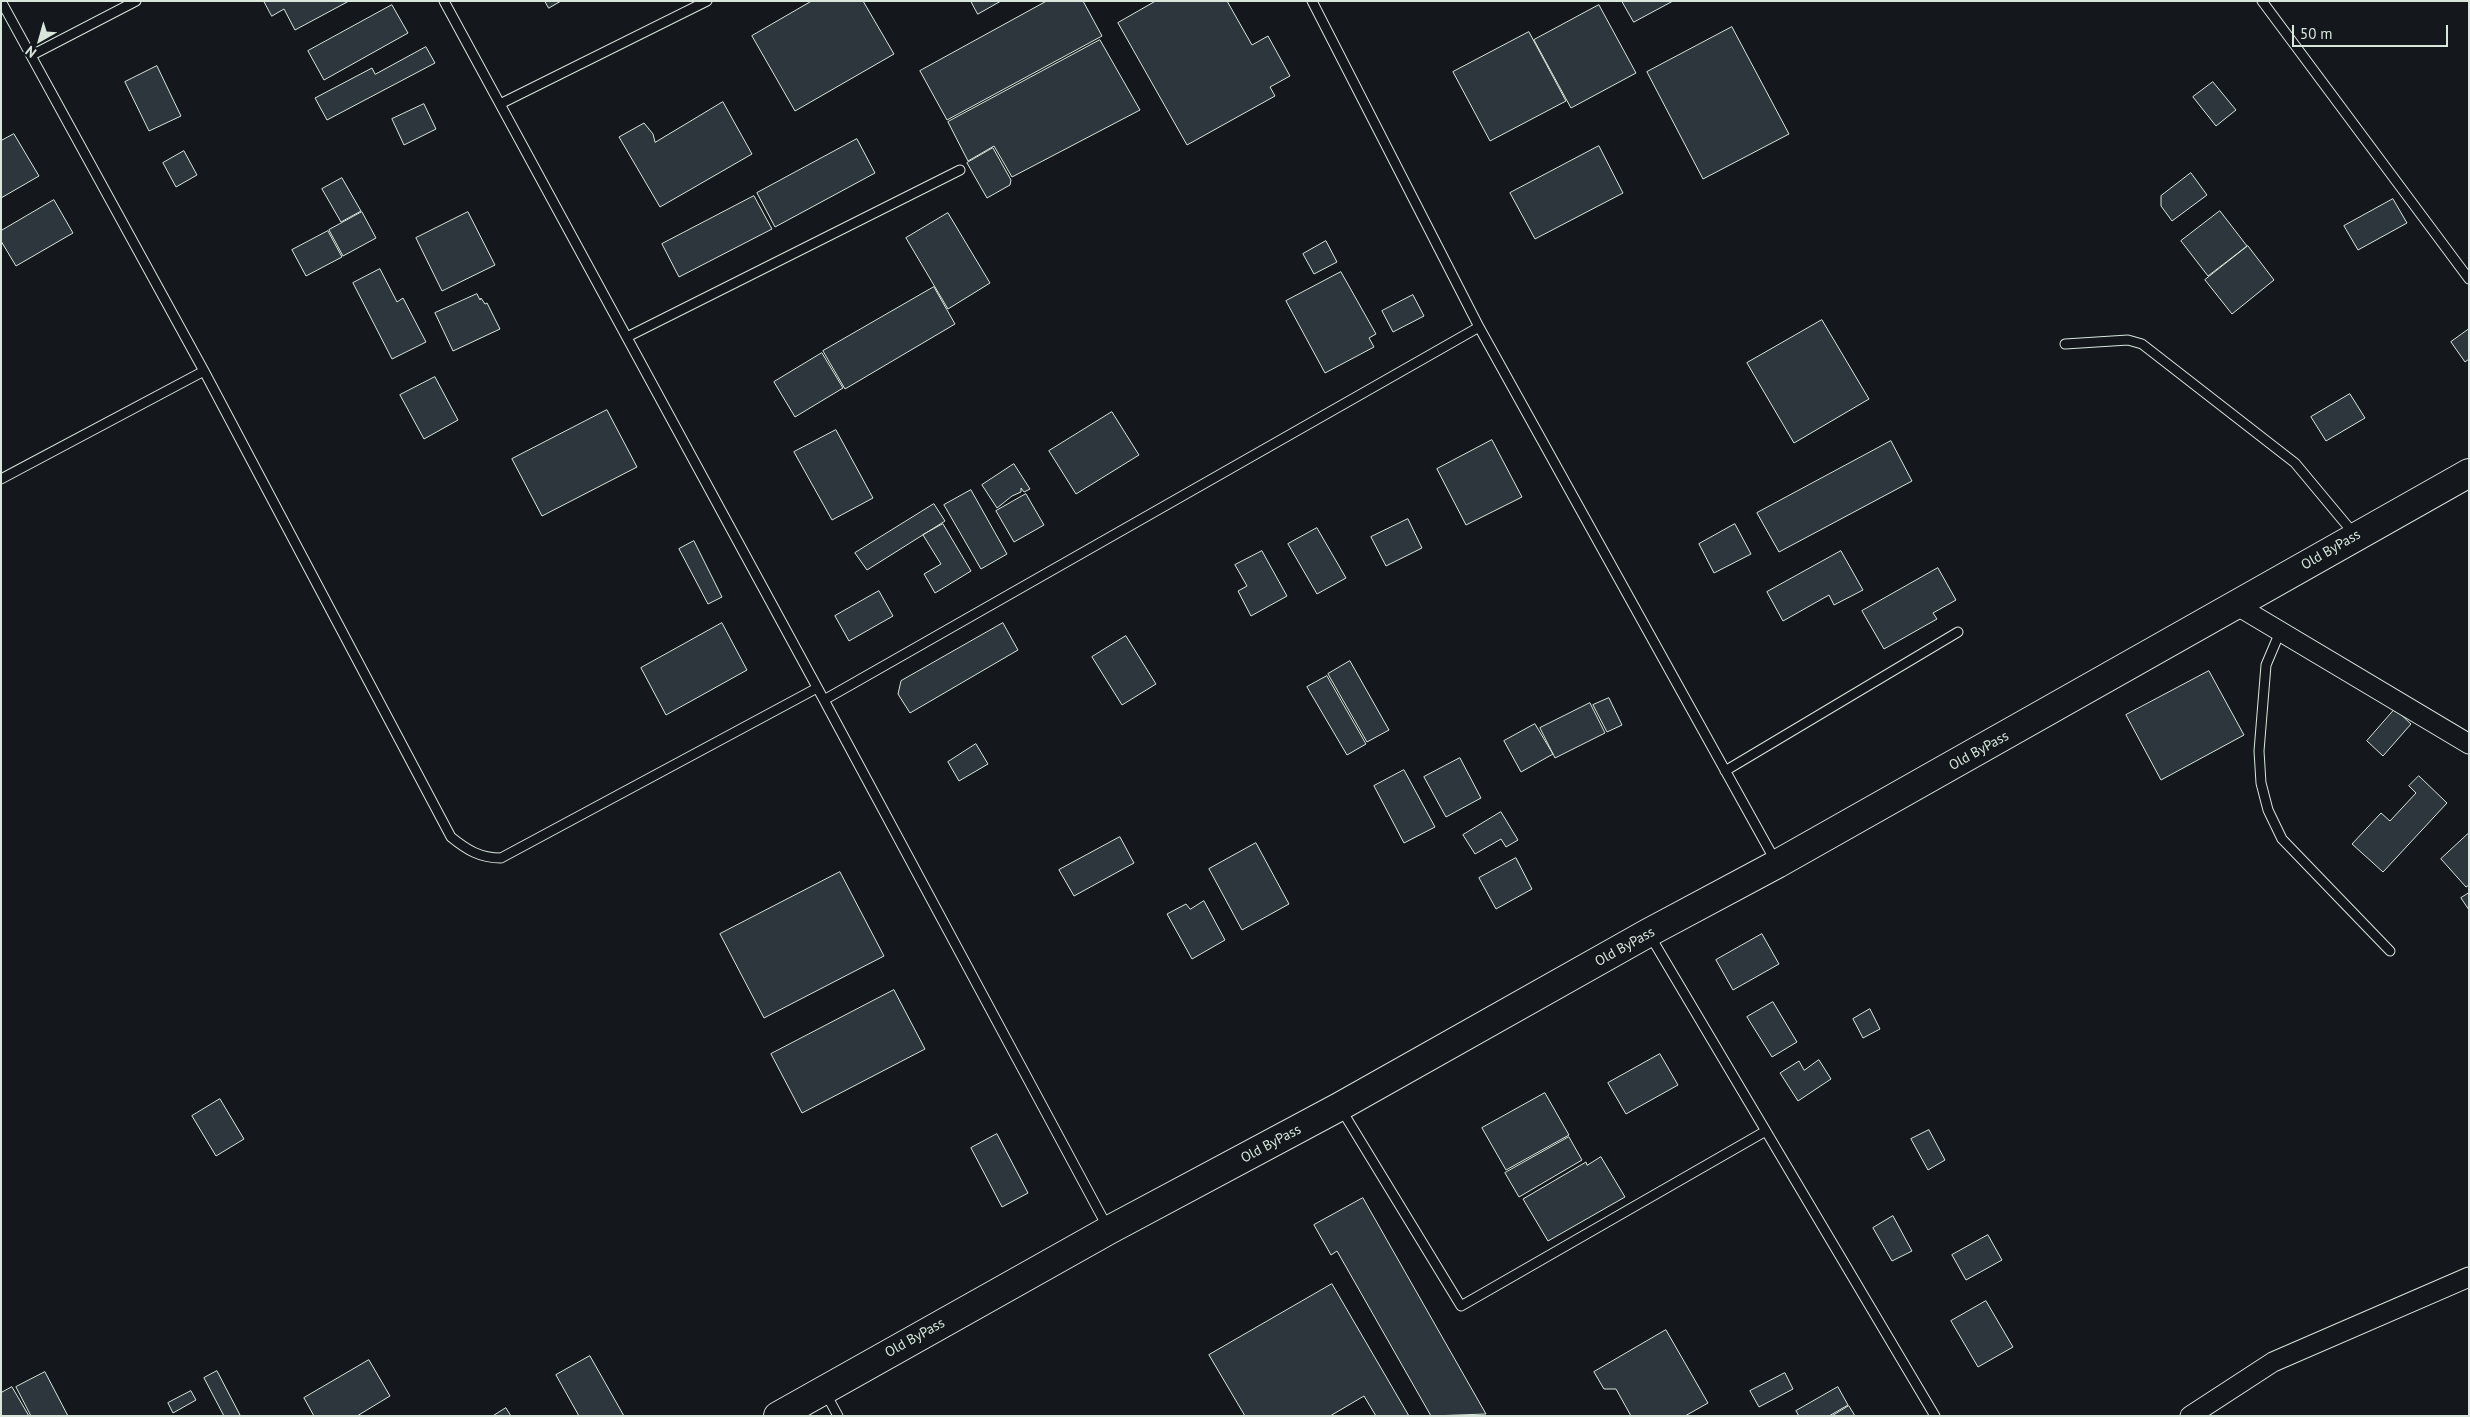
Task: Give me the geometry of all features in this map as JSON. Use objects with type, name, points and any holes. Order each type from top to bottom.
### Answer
[{"type":"main road","name":"Old ByPass","points":[[778,1416],[1109,1230],[1340,1107],[1648,934],[1777,864],[2469,474]]},
{"type":"street","points":[[2236,605],[2469,744]]},
{"type":"street","points":[[2190,1416],[2273,1362],[2469,1277]]},
{"type":"lane","points":[[1,1],[204,372],[451,837],[476,855],[501,858],[817,688]]},
{"type":"lane","points":[[32,55],[136,1]]},
{"type":"lane","points":[[444,1],[824,700],[1109,1230]]},
{"type":"lane","points":[[500,104],[707,1]]},
{"type":"lane","points":[[1312,1],[1479,327],[1777,864]]},
{"type":"lane","points":[[2262,1],[2469,280]]},
{"type":"lane","points":[[627,337],[960,170]]},
{"type":"lane","points":[[824,700],[1479,327]]},
{"type":"lane","points":[[2065,344],[2128,340],[2142,344],[2295,463],[2356,536]]},
{"type":"lane","points":[[1,479],[204,372]]},
{"type":"lane","points":[[1725,771],[1958,632]]},
{"type":"lane","points":[[2280,632],[2266,665],[2258,751],[2261,783],[2268,810],[2282,839],[2390,951]]},
{"type":"lane","points":[[1648,934],[1764,1132],[1935,1416]]},
{"type":"lane","points":[[1340,1107],[1461,1306],[1764,1132]]},
{"type":"lane","points":[[823,1389],[838,1416]]},
{"type":"building","points":[[264,1],[349,1],[295,30],[284,9],[272,16]]},
{"type":"building","points":[[545,1],[561,1],[549,8]]},
{"type":"building","points":[[812,1],[863,1],[894,54],[795,111],[752,36]]},
{"type":"building","points":[[971,1],[1001,1],[978,14]]},
{"type":"building","points":[[1047,1],[1083,1],[1102,36],[947,120],[920,71]]},
{"type":"building","points":[[1156,1],[1227,1],[1252,45],[1268,36],[1290,76],[1270,87],[1275,96],[1187,145],[1118,23]]},
{"type":"building","points":[[1622,1],[1673,1],[1634,22]]},
{"type":"building","points":[[392,5],[408,33],[324,80],[308,51]]},
{"type":"building","points":[[1599,5],[1636,73],[1571,108],[1534,40]]},
{"type":"building","points":[[1732,27],[1789,134],[1703,179],[1647,72]]},
{"type":"building","points":[[1529,32],[1566,101],[1490,141],[1453,72]]},
{"type":"building","points":[[1100,40],[1140,110],[1012,177],[994,146],[968,161],[948,122]]},
{"type":"building","points":[[426,47],[435,63],[327,120],[315,98],[372,68],[375,74]]},
{"type":"building","points":[[157,66],[181,116],[149,131],[125,82]]},
{"type":"building","points":[[2213,82],[2236,110],[2216,126],[2193,97]]},
{"type":"building","points":[[723,102],[752,154],[660,207],[619,137],[644,123],[653,134],[655,142]]},
{"type":"building","points":[[424,104],[436,129],[404,145],[392,119]]},
{"type":"building","points":[[14,134],[39,176],[1,198],[1,141]]},
{"type":"building","points":[[857,139],[875,173],[775,227],[757,193]]},
{"type":"building","points":[[1599,146],[1623,193],[1535,239],[1510,193]]},
{"type":"building","points":[[993,148],[1011,180],[1010,185],[987,198],[967,163]]},
{"type":"building","points":[[184,151],[197,175],[176,187],[163,163]]},
{"type":"building","points":[[2191,173],[2207,195],[2172,221],[2161,206],[2161,196]]},
{"type":"building","points":[[342,178],[361,211],[341,222],[322,189]]},
{"type":"building","points":[[754,196],[772,229],[679,277],[662,244]]},
{"type":"building","points":[[2393,199],[2407,223],[2358,250],[2344,226]]},
{"type":"building","points":[[54,200],[73,233],[16,266],[1,241],[1,231]]},
{"type":"building","points":[[2220,211],[2247,246],[2208,276],[2181,241]]},
{"type":"building","points":[[362,212],[376,238],[343,256],[329,230]]},
{"type":"building","points":[[468,212],[495,265],[442,291],[416,238]]},
{"type":"building","points":[[948,213],[990,283],[948,309],[906,238]]},
{"type":"building","points":[[328,231],[342,257],[306,276],[292,250]]},
{"type":"building","points":[[1326,241],[1337,262],[1314,274],[1303,254]]},
{"type":"building","points":[[2248,246],[2274,280],[2232,314],[2205,280]]},
{"type":"building","points":[[380,269],[397,302],[403,298],[426,342],[392,359],[353,283]]},
{"type":"building","points":[[1341,272],[1376,334],[1369,338],[1374,347],[1325,373],[1286,301]]},
{"type":"building","points":[[934,287],[955,324],[845,389],[823,351]]},
{"type":"building","points":[[477,294],[480,300],[481,298],[485,304],[487,303],[500,329],[453,351],[435,313]]},
{"type":"building","points":[[1413,295],[1424,316],[1393,332],[1382,311]]},
{"type":"building","points":[[1822,320],[1869,399],[1794,443],[1747,363]]},
{"type":"building","points":[[2469,329],[2469,359],[2465,362],[2451,342]]},
{"type":"building","points":[[822,353],[843,388],[795,417],[774,382]]},
{"type":"building","points":[[435,377],[458,420],[424,439],[400,395]]},
{"type":"building","points":[[2350,394],[2365,418],[2326,441],[2311,417]]},
{"type":"building","points":[[607,410],[637,467],[542,516],[512,459]]},
{"type":"building","points":[[1112,412],[1139,455],[1076,494],[1049,451]]},
{"type":"building","points":[[836,430],[873,498],[832,520],[794,452]]},
{"type":"building","points":[[1492,440],[1522,497],[1466,525],[1437,469]]},
{"type":"building","points":[[1891,441],[1912,481],[1779,552],[1757,513]]},
{"type":"building","points":[[1014,464],[1030,489],[1024,492],[1021,488],[1021,492],[1012,496],[997,508],[982,485]]},
{"type":"building","points":[[971,490],[1007,554],[981,569],[944,505]]},
{"type":"building","points":[[1026,494],[1044,525],[1014,542],[996,511]]},
{"type":"building","points":[[934,504],[945,521],[867,570],[855,553]]},
{"type":"building","points":[[1408,519],[1422,548],[1386,566],[1371,537]]},
{"type":"building","points":[[943,524],[971,571],[935,593],[924,574],[941,564],[923,535]]},
{"type":"building","points":[[1735,524],[1751,554],[1714,573],[1699,544]]},
{"type":"building","points":[[1317,528],[1346,578],[1317,594],[1288,544]]},
{"type":"building","points":[[694,541],[722,597],[708,604],[679,549]]},
{"type":"building","points":[[1262,551],[1287,596],[1251,616],[1238,591],[1247,586],[1235,565]]},
{"type":"building","points":[[1841,551],[1863,590],[1834,605],[1829,595],[1783,621],[1767,592]]},
{"type":"building","points":[[1938,568],[1956,600],[1933,613],[1937,619],[1884,649],[1862,611]]},
{"type":"building","points":[[879,591],[893,616],[849,641],[835,616]]},
{"type":"building","points":[[722,623],[747,670],[666,715],[641,668]]},
{"type":"building","points":[[1003,623],[1018,650],[910,713],[898,694],[901,681]]},
{"type":"building","points":[[1126,636],[1156,684],[1122,705],[1092,657]]},
{"type":"building","points":[[1350,661],[1389,730],[1367,742],[1328,674]]},
{"type":"building","points":[[2209,671],[2244,735],[2161,780],[2126,715]]},
{"type":"building","points":[[1327,676],[1366,744],[1347,755],[1307,687]]},
{"type":"building","points":[[1609,698],[1622,725],[1607,732],[1593,705]]},
{"type":"building","points":[[1590,703],[1605,733],[1555,758],[1540,728]]},
{"type":"building","points":[[2395,709],[2411,724],[2383,756],[2367,741]]},
{"type":"building","points":[[1535,724],[1553,754],[1521,772],[1504,741]]},
{"type":"building","points":[[976,744],[988,764],[959,781],[948,762]]},
{"type":"building","points":[[1460,758],[1481,798],[1446,817],[1424,777]]},
{"type":"building","points":[[1404,770],[1435,827],[1404,843],[1374,786]]},
{"type":"building","points":[[2419,776],[2447,803],[2383,872],[2352,844],[2381,813],[2390,821],[2416,793],[2409,786]]},
{"type":"building","points":[[1501,812],[1518,840],[1506,847],[1501,839],[1475,854],[1463,835]]},
{"type":"building","points":[[2469,833],[2469,885],[2466,887],[2441,859]]},
{"type":"building","points":[[1120,837],[1134,863],[1074,896],[1059,870]]},
{"type":"building","points":[[1256,843],[1289,904],[1242,930],[1209,869]]},
{"type":"building","points":[[1516,858],[1532,889],[1496,909],[1479,878]]},
{"type":"building","points":[[840,872],[884,956],[764,1018],[720,934]]},
{"type":"building","points":[[2469,893],[2469,910],[2461,898]]},
{"type":"building","points":[[1204,901],[1225,940],[1192,959],[1167,914],[1186,904],[1190,909]]},
{"type":"building","points":[[1762,934],[1779,964],[1733,990],[1716,960]]},
{"type":"building","points":[[894,990],[925,1049],[802,1113],[771,1054]]},
{"type":"building","points":[[1773,1002],[1797,1042],[1772,1057],[1747,1017]]},
{"type":"building","points":[[1870,1009],[1880,1029],[1863,1038],[1853,1019]]},
{"type":"building","points":[[1660,1054],[1678,1085],[1626,1114],[1608,1083]]},
{"type":"building","points":[[1819,1060],[1831,1079],[1798,1101],[1780,1073],[1799,1061],[1804,1070]]},
{"type":"building","points":[[1545,1093],[1569,1135],[1506,1170],[1482,1128]]},
{"type":"building","points":[[220,1099],[244,1139],[216,1156],[192,1116]]},
{"type":"building","points":[[1929,1130],[1945,1160],[1928,1170],[1911,1139]]},
{"type":"building","points":[[997,1134],[1028,1193],[1002,1207],[971,1148]]},
{"type":"building","points":[[1569,1137],[1582,1160],[1519,1197],[1505,1173]]},
{"type":"building","points":[[1601,1157],[1625,1197],[1548,1241],[1523,1199],[1586,1162],[1587,1165]]},
{"type":"building","points":[[1363,1198],[1486,1414],[1431,1416],[1337,1251],[1331,1255],[1314,1225]]},
{"type":"building","points":[[1893,1216],[1912,1251],[1892,1261],[1873,1228]]},
{"type":"building","points":[[1988,1235],[2002,1260],[1966,1280],[1952,1255]]},
{"type":"building","points":[[1332,1284],[1409,1416],[1376,1416],[1364,1396],[1330,1416],[1245,1416],[1209,1355]]},
{"type":"building","points":[[1986,1301],[2013,1347],[1978,1367],[1951,1321]]},
{"type":"building","points":[[1666,1330],[1708,1403],[1685,1416],[1631,1416],[1616,1389],[1604,1389],[1594,1372]]},
{"type":"building","points":[[590,1356],[624,1416],[579,1416],[556,1375]]},
{"type":"building","points":[[369,1360],[390,1396],[357,1416],[314,1416],[304,1398]]},
{"type":"building","points":[[217,1371],[240,1415],[238,1416],[224,1416],[204,1378]]},
{"type":"building","points":[[45,1372],[68,1416],[31,1416],[16,1387]]},
{"type":"building","points":[[1785,1373],[1793,1389],[1759,1407],[1750,1391]]},
{"type":"building","points":[[12,1387],[29,1416],[1,1416],[1,1393]]},
{"type":"building","points":[[1838,1387],[1848,1405],[1829,1416],[1799,1416],[1796,1411]]},
{"type":"building","points":[[191,1391],[196,1400],[173,1413],[168,1403]]},
{"type":"building","points":[[1849,1406],[1855,1416],[1832,1416]]},
{"type":"building","points":[[506,1408],[511,1416],[493,1416]]}]
